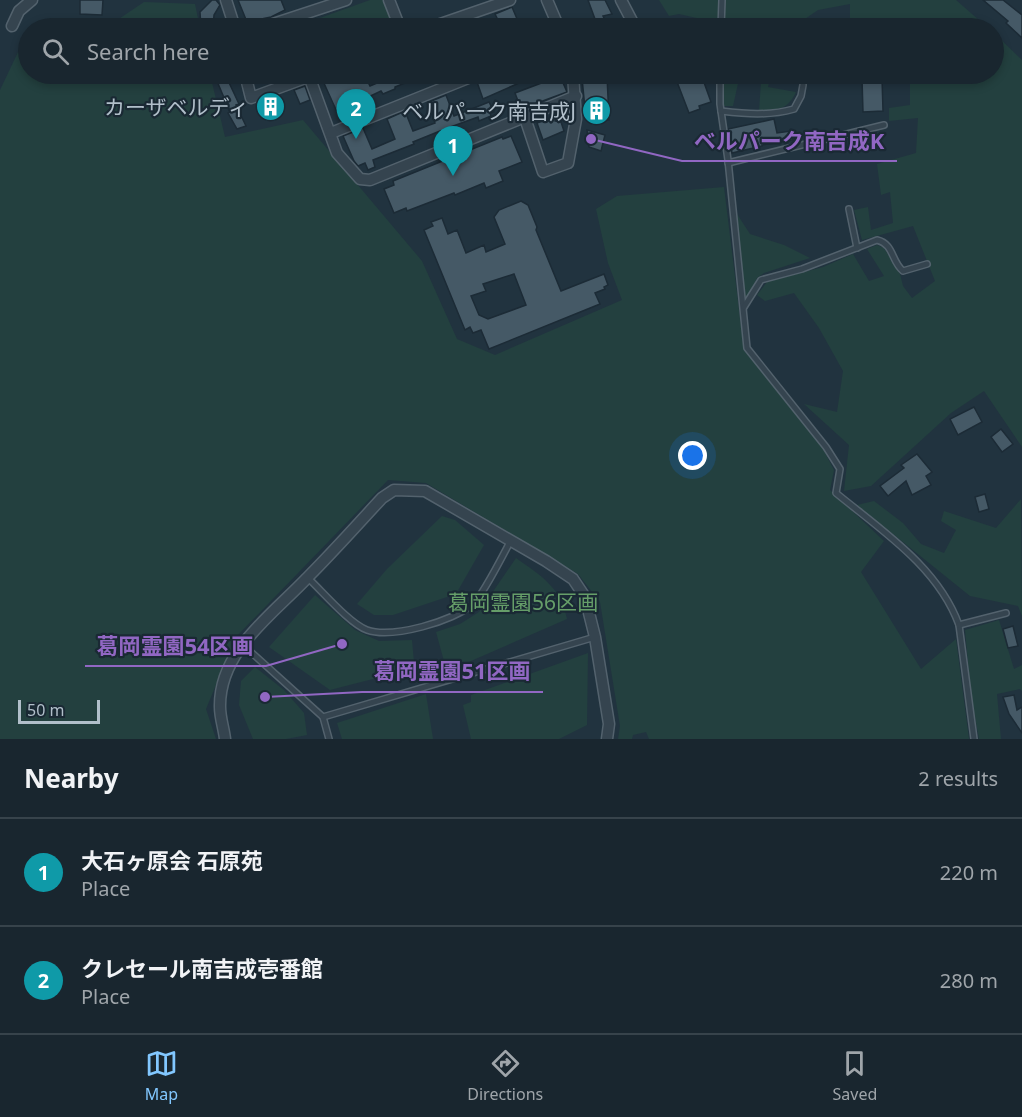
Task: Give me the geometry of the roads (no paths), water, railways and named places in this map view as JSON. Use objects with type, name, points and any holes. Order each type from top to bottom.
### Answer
[{"type":"street","points":[[12,26],[19,12],[32,0]]},
{"type":"street","points":[[226,0],[232,18]]},
{"type":"street","points":[[291,18],[346,0]]},
{"type":"street","points":[[390,0],[396,18]]},
{"type":"street","points":[[458,18],[510,0]]},
{"type":"street","points":[[547,0],[555,18]]},
{"type":"street","points":[[621,0],[630,18]]},
{"type":"street","points":[[248,84],[251,98],[288,84]]},
{"type":"street","points":[[315,84],[337,153],[360,179],[370,180],[576,96]]},
{"type":"street","points":[[331,133],[453,84]]},
{"type":"street","points":[[525,118],[543,172],[568,163],[576,119],[574,84]]},
{"type":"street","points":[[225,739],[220,707],[223,686],[230,665],[242,644],[308,578],[382,498],[394,490],[425,491],[511,540],[573,579],[585,597],[596,636],[609,724],[607,739]]},
{"type":"lane","points":[[721,18],[722,0]]},
{"type":"lane","points":[[720,84],[721,111],[747,348],[826,447],[840,469],[836,492],[916,559],[953,607],[960,625],[974,739]]},
{"type":"lane","points":[[721,111],[755,115],[794,109],[803,86]]},
{"type":"lane","points":[[728,163],[884,125]]},
{"type":"lane","points":[[849,209],[857,248]]},
{"type":"lane","points":[[743,309],[761,280],[802,269],[877,240],[884,242],[890,248],[898,266],[903,271],[927,264]]},
{"type":"lane","points":[[308,578],[356,623],[367,630],[384,633],[399,631],[459,615],[475,603],[511,540]]},
{"type":"lane","points":[[960,625],[1006,613]]},
{"type":"lane","points":[[323,717],[596,636]]},
{"type":"lane","points":[[242,644],[323,717],[329,739]]},
{"type":"place","name":"カーザベルディ","points":[[270,107]]},
{"type":"place","name":"ベルパーク南吉成J","points":[[597,111]]},
{"type":"place","name":"クレセール南吉成壱番館","points":[[356,139]]},
{"type":"place","name":"ベルパーク南吉成K","points":[[591,139]]},
{"type":"place","name":"大石ヶ原会 石原苑","points":[[453,176]]},
{"type":"place","name":"葛岡霊園54区画","points":[[342,644]]},
{"type":"place","name":"葛岡霊園51区画","points":[[265,697]]},
{"type":"park label","name":"葛岡霊園56区画","points":[[523,602]]}]
